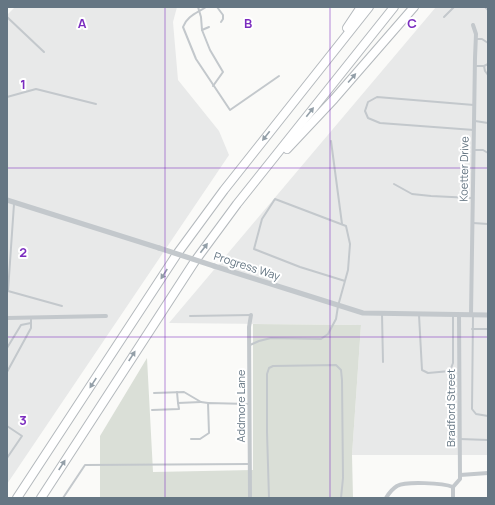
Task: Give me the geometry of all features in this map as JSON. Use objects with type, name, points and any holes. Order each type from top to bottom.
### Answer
[{"type":"highway","points":[[303,90],[361,7]]},
{"type":"highway","points":[[17,498],[170,264],[224,190],[369,7]]},
{"type":"highway","points":[[41,498],[187,271],[394,7]]},
{"type":"highway","points":[[250,189],[334,99],[414,7]]},
{"type":"street","name":"Koetter Drive","points":[[472,314],[472,198],[474,66],[476,39],[473,25]]},
{"type":"street","name":"Progress Way","points":[[7,200],[363,313],[488,315]]},
{"type":"street","name":"Addmore Lane","points":[[250,498],[249,328],[251,315]]},
{"type":"street","name":"Bradford Street","points":[[459,315],[460,475]]},
{"type":"street","points":[[7,318],[106,316]]},
{"type":"street","points":[[453,498],[453,487],[460,479],[460,475],[488,473]]},
{"type":"street","points":[[386,498],[396,487],[403,484],[445,484],[453,487]]},
{"type":"lane","points":[[198,7],[201,17],[202,30],[210,50],[223,72],[213,86]]},
{"type":"lane","points":[[206,7],[188,18],[183,27],[196,59],[230,110],[279,76]]},
{"type":"lane","points":[[217,7],[223,15],[221,22]]},
{"type":"lane","points":[[444,17],[454,7]]},
{"type":"lane","points":[[485,7],[488,10]]},
{"type":"lane","points":[[7,17],[44,52]]},
{"type":"lane","points":[[202,30],[209,27]]},
{"type":"lane","points":[[476,39],[488,43]]},
{"type":"lane","points":[[474,66],[484,66],[488,64]]},
{"type":"lane","points":[[484,66],[488,75]]},
{"type":"lane","points":[[7,97],[36,89],[96,104]]},
{"type":"lane","points":[[474,104],[377,97],[368,102],[365,111],[368,118],[380,123],[474,130]]},
{"type":"lane","points":[[474,121],[488,123]]},
{"type":"lane","points":[[331,141],[342,224]]},
{"type":"lane","points":[[473,150],[483,150],[488,153]]},
{"type":"lane","points":[[394,184],[412,194],[472,198]]},
{"type":"lane","points":[[250,345],[271,338],[320,339],[328,334],[336,319],[348,270],[350,244],[346,226],[275,199],[262,219],[254,249],[300,267],[345,281]]},
{"type":"lane","points":[[14,202],[8,291],[62,306]]},
{"type":"lane","points":[[472,223],[488,224]]},
{"type":"lane","points":[[382,314],[384,362]]},
{"type":"lane","points":[[472,314],[472,409],[476,414],[488,416]]},
{"type":"lane","points":[[190,316],[251,315]]},
{"type":"lane","points":[[419,315],[422,370],[428,373],[450,371],[452,368],[453,315]]},
{"type":"lane","points":[[7,372],[30,328],[31,317]]},
{"type":"lane","points":[[7,348],[21,325],[31,323]]},
{"type":"lane","points":[[472,329],[488,329]]},
{"type":"lane","points":[[269,498],[267,374],[269,368],[273,366],[336,365],[341,370],[342,380],[343,478],[341,498]]},
{"type":"lane","points":[[152,410],[179,409],[177,392]]},
{"type":"lane","points":[[154,393],[184,392],[201,402]]},
{"type":"lane","points":[[178,402],[249,404]]},
{"type":"lane","points":[[191,439],[200,439],[209,433],[208,403]]},
{"type":"lane","points":[[7,426],[22,436],[7,458]]},
{"type":"lane","points":[[460,439],[488,440]]},
{"type":"lane","points":[[64,498],[85,465],[250,464]]},
{"type":"shaded area","points":[[15,7],[177,7],[173,22],[178,80],[219,131],[229,155],[7,484],[7,15]]},
{"type":"shaded area","points":[[436,7],[488,7],[488,455],[352,455],[361,325],[169,323]]},
{"type":"shaded area","points":[[253,324],[361,325],[352,455],[353,498],[100,498],[100,436],[147,358],[153,472],[253,470]]}]
